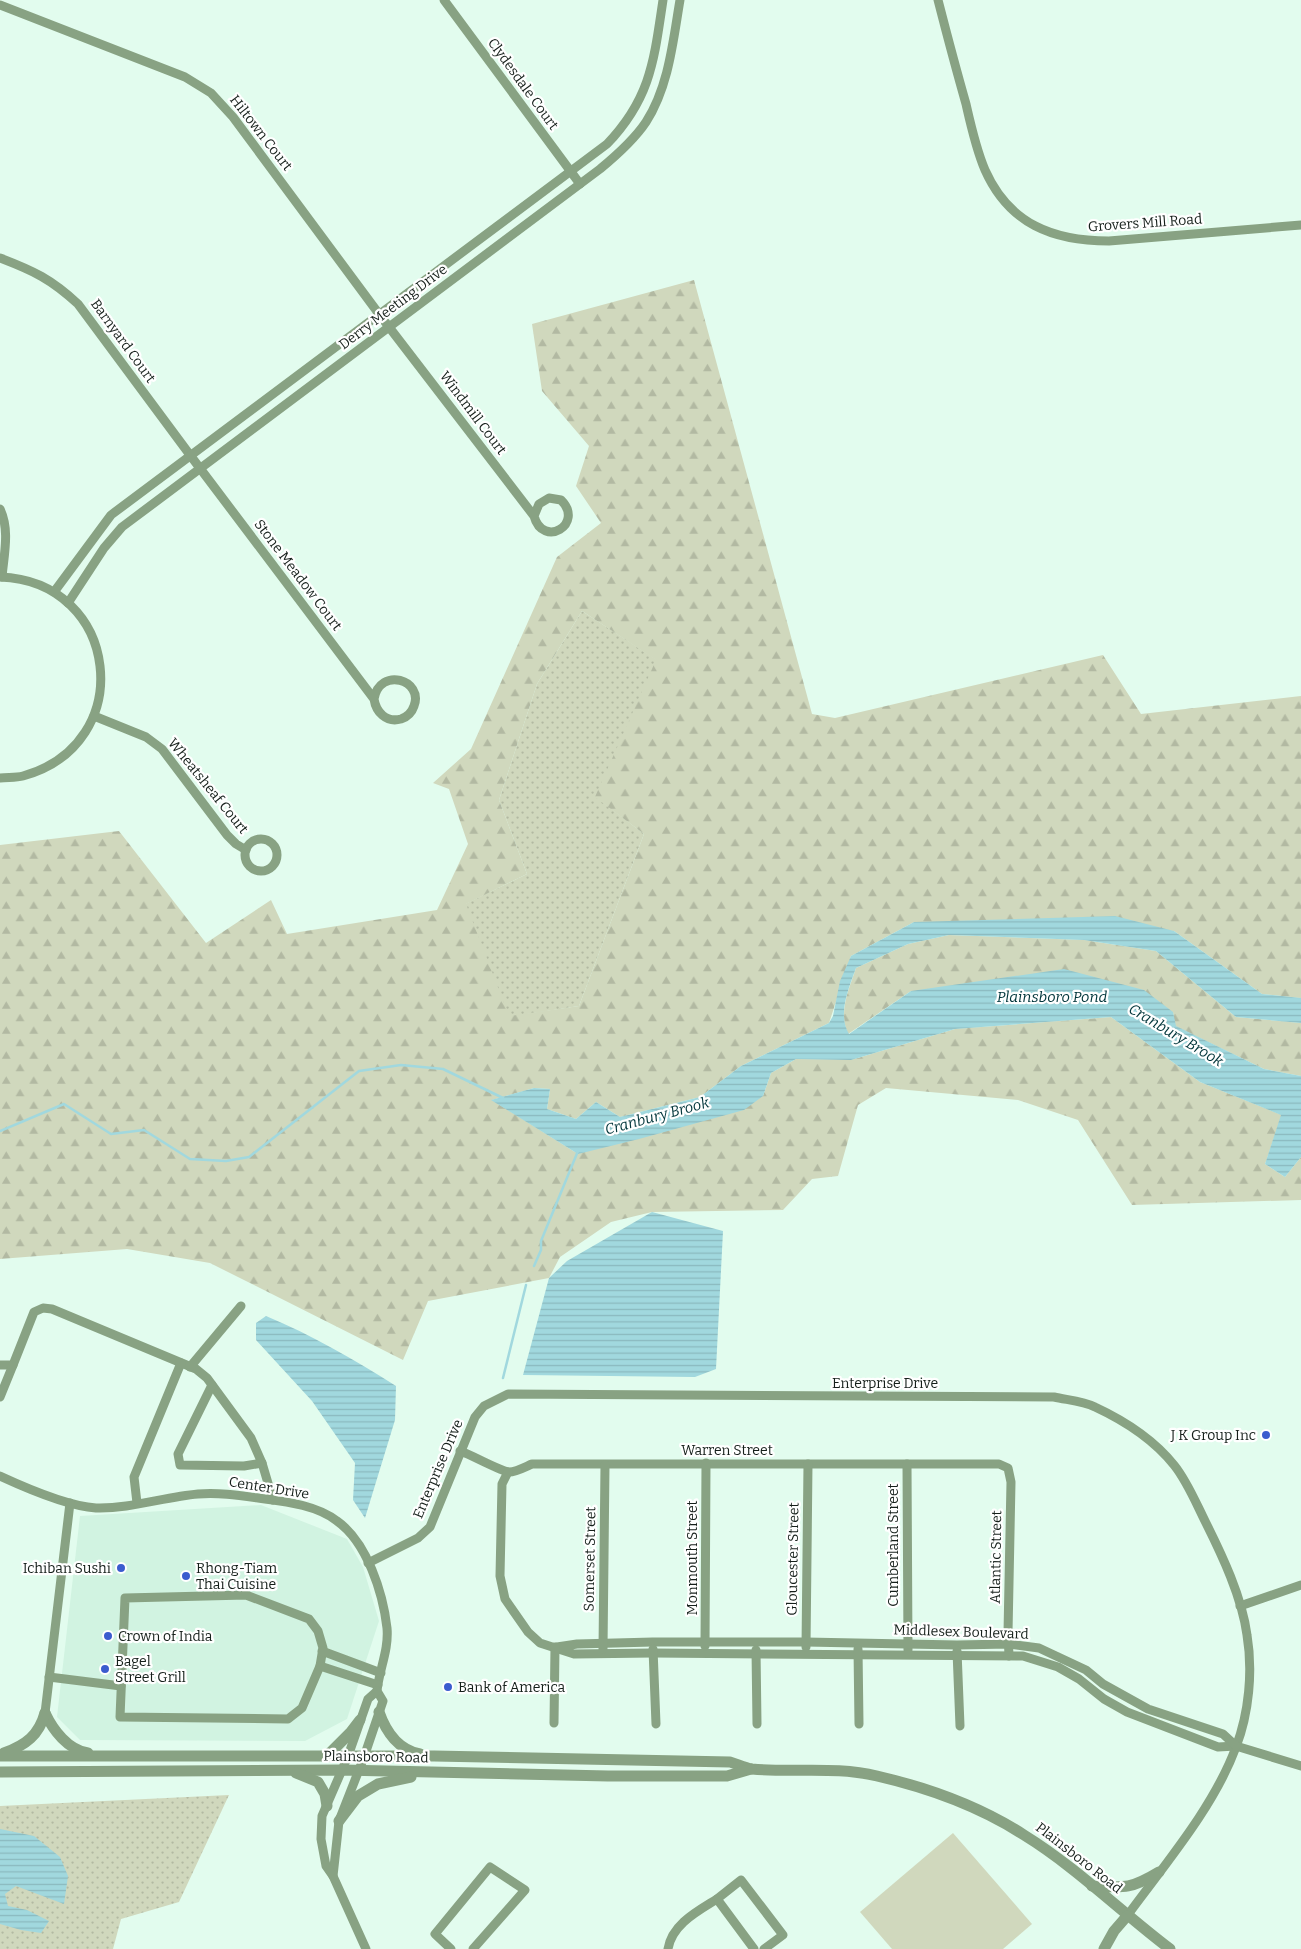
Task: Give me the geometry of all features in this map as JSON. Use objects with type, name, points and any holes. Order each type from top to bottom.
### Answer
[{"type":"street","name":"Clydesdale Court","points":[[444,0],[580,184]]},
{"type":"street","name":"Derry Meeting Drive","points":[[54,592],[111,515],[607,144],[634,111],[652,68],[663,0]]},
{"type":"street","name":"Derry Meeting Drive","points":[[68,602],[104,548],[122,527],[580,184],[620,152],[646,122],[657,101],[664,80],[680,0]]},
{"type":"street","name":"Grovers Mill Road","points":[[938,0],[976,144],[985,170],[1002,198],[1025,220],[1056,235],[1085,241],[1109,241],[1301,225]]},
{"type":"street","name":"Hiltown Court","points":[[0,6],[185,77],[211,93],[233,117],[379,314],[390,326]]},
{"type":"street","name":"Barnyard Court","points":[[0,258],[34,270],[58,286],[78,304],[200,468]]},
{"type":"street","name":"Windmill Court","points":[[390,326],[534,516]]},
{"type":"street","name":"Stone Meadow Court","points":[[200,468],[374,699],[378,712],[390,719],[404,718],[410,714],[415,702],[412,688],[407,683],[398,679],[384,682],[379,686],[374,699]]},
{"type":"street","points":[[0,509],[5,519],[6,537],[1,577],[28,581],[54,592],[68,602],[88,626],[99,655],[102,686],[94,716],[77,744],[52,765],[22,777],[0,778]]},
{"type":"street","name":"Wheatsheaf Court","points":[[94,716],[146,737],[162,749],[227,835],[246,850]]},
{"type":"street","points":[[137,1504],[134,1477],[186,1365],[241,1306]]},
{"type":"street","points":[[0,1397],[34,1312],[44,1308],[52,1309],[186,1365],[207,1378],[251,1438],[262,1463],[273,1500]]},
{"type":"street","points":[[0,1365],[13,1365]]},
{"type":"street","points":[[212,1385],[178,1454],[180,1465],[244,1466],[262,1463]]},
{"type":"street","name":"Enterprise Drive","points":[[368,1563],[418,1538],[430,1527],[475,1417],[484,1406],[508,1394],[1054,1398],[1094,1406],[1149,1441],[1174,1465],[1195,1501],[1220,1551],[1240,1606],[1247,1635],[1249,1667],[1246,1710],[1236,1746]]},
{"type":"street","points":[[460,1452],[508,1472]]},
{"type":"street","name":"Monmouth Street","points":[[704,1654],[706,1463]]},
{"type":"street","name":"Warren Street","points":[[508,1472],[532,1464],[999,1464]]},
{"type":"street","name":"Somerset Street","points":[[603,1654],[605,1464]]},
{"type":"street","name":"Gloucester Street","points":[[806,1654],[808,1464]]},
{"type":"street","name":"Cumberland Street","points":[[907,1464],[908,1655]]},
{"type":"street","name":"Atlantic Street","points":[[999,1464],[1008,1468],[1011,1482],[1010,1656]]},
{"type":"street","name":"Middlesex Boulevard","points":[[508,1472],[502,1484],[500,1576],[505,1599],[528,1632],[540,1642],[574,1654],[1023,1656],[1058,1667],[1079,1679],[1104,1699],[1127,1712],[1218,1747],[1236,1746]]},
{"type":"street","name":"Center Drive","points":[[0,1476],[70,1503],[96,1508],[137,1504],[200,1494],[239,1495],[273,1500],[317,1510],[337,1520],[350,1533],[368,1563],[381,1598],[387,1629],[387,1644],[378,1688],[368,1699],[348,1756],[322,1816],[321,1839],[326,1866],[333,1876],[366,1949]]},
{"type":"street","points":[[0,1755],[24,1745],[32,1738],[43,1722],[70,1503]]},
{"type":"street","points":[[1240,1606],[1301,1585]]},
{"type":"street","points":[[246,1595],[309,1619],[318,1632],[323,1648],[320,1666],[302,1708],[288,1719],[120,1717],[125,1598],[246,1595]]},
{"type":"street","points":[[653,1642],[656,1724]]},
{"type":"street","name":"Middlesex Boulevard","points":[[555,1647],[577,1644],[653,1642],[806,1642],[957,1645],[1009,1644],[1040,1648],[1086,1670],[1103,1684],[1148,1709],[1223,1734],[1236,1746]]},
{"type":"street","points":[[756,1643],[758,1724]]},
{"type":"street","points":[[858,1643],[859,1724]]},
{"type":"street","points":[[957,1645],[960,1726]]},
{"type":"street","points":[[554,1723],[555,1647]]},
{"type":"street","points":[[322,1651],[381,1672]]},
{"type":"street","points":[[320,1666],[378,1688]]},
{"type":"street","points":[[49,1676],[121,1686]]},
{"type":"street","name":"Center Drive","points":[[333,1876],[339,1821],[383,1701],[378,1688]]},
{"type":"street","points":[[379,1712],[384,1725],[396,1742],[411,1752],[434,1756]]},
{"type":"street","points":[[45,1713],[57,1733],[75,1748],[82,1752],[107,1755]]},
{"type":"street","points":[[327,1756],[360,1720]]},
{"type":"street","points":[[1236,1746],[1301,1766]]},
{"type":"street","name":"Plainsboro Road","points":[[0,1755],[434,1756],[730,1762],[751,1769],[820,1770],[875,1775],[933,1791],[980,1810],[1025,1835],[1128,1916],[1215,1792],[1236,1746]]},
{"type":"street","name":"Plainsboro Road","points":[[0,1772],[342,1770],[728,1776],[751,1769]]},
{"type":"street","points":[[287,1770],[318,1782],[325,1794],[326,1806]]},
{"type":"street","points":[[339,1821],[358,1796],[378,1784],[443,1773]]},
{"type":"street","points":[[451,1949],[435,1934],[490,1867],[525,1890],[473,1949]]},
{"type":"street","points":[[1092,1886],[1130,1886],[1140,1884],[1159,1872]]},
{"type":"street","points":[[668,1949],[669,1943],[683,1921],[717,1899],[741,1880],[783,1935],[764,1949]]},
{"type":"street","points":[[717,1899],[754,1949]]},
{"type":"street","points":[[1104,1949],[1114,1931],[1128,1916],[1170,1949]]},
{"type":"street","points":[[1141,1926],[1155,1949]]},
{"type":"shaded area","points":[[261,1505],[347,1539],[363,1567],[379,1621],[347,1719],[305,1741],[80,1740],[57,1717],[80,1516]]},
{"type":"green space","points":[[694,280],[812,714],[835,718],[1103,655],[1141,714],[1301,696],[1301,998],[1262,994],[1174,931],[914,922],[851,956],[829,1023],[741,1066],[700,1097],[620,1117],[596,1102],[576,1119],[547,1109],[550,1089],[534,1088],[492,1100],[578,1154],[763,1096],[771,1073],[796,1059],[851,1060],[955,1029],[1111,1017],[1200,1082],[1282,1115],[1265,1164],[1285,1177],[1301,1157],[1301,1200],[1132,1205],[1078,1120],[1018,1100],[886,1088],[858,1105],[838,1176],[812,1179],[783,1210],[652,1212],[611,1222],[560,1257],[549,1278],[428,1301],[403,1360],[210,1263],[127,1249],[0,1259],[0,845],[119,831],[206,943],[271,900],[287,934],[437,910],[468,844],[449,789],[433,783],[471,749],[557,557],[601,523],[576,486],[589,446],[542,391],[532,324]],"holes":[[[582,611],[656,660],[595,797],[644,834],[579,1006],[509,1016],[466,904],[527,874],[499,800],[537,684]]]},
{"type":"green space","points":[[582,611],[657,660],[596,797],[644,834],[579,1006],[508,1017],[465,904],[527,874],[499,800],[537,684]]},
{"type":"green space","points":[[949,935],[1084,940],[1156,951],[1236,1017],[1301,1023],[1301,1076],[1264,1069],[1175,1026],[1173,1012],[911,991],[848,1034],[845,1026],[844,1009],[856,968],[908,944]]},
{"type":"green space","points":[[229,1795],[179,1902],[121,1919],[113,1949],[0,1949],[0,1806]]},
{"type":"green space","points":[[953,1833],[1032,1924],[1003,1949],[892,1949],[860,1912]]},
{"type":"water","name":"Plainsboro Pond","points":[[1115,916],[1174,931],[1262,994],[1301,998],[1301,1023],[1236,1017],[1156,951],[1084,940],[949,935],[908,944],[856,968],[845,1001],[844,1010],[844,1018],[849,1034],[911,991],[1064,969],[1144,990],[1173,1012],[1176,1026],[1264,1069],[1301,1076],[1301,1157],[1285,1177],[1265,1164],[1281,1115],[1200,1082],[1111,1017],[955,1029],[851,1060],[796,1059],[771,1073],[763,1096],[744,1110],[578,1154],[491,1100],[534,1088],[550,1089],[547,1109],[576,1119],[596,1102],[620,1117],[700,1097],[741,1066],[829,1023],[833,1016],[840,981],[851,956],[914,922]]},
{"type":"water","points":[[652,1212],[723,1231],[716,1369],[695,1377],[523,1375],[549,1278],[567,1261]]},
{"type":"water","points":[[266,1316],[333,1348],[396,1386],[395,1420],[365,1518],[353,1500],[355,1463],[312,1401],[256,1340],[256,1323]]},
{"type":"water","points":[[0,1829],[34,1836],[60,1857],[68,1876],[64,1904],[16,1886],[5,1894],[8,1906],[27,1910],[49,1921],[41,1933],[0,1924]]},
{"type":"waterway","name":"Cranbury Brook","points":[[0,1131],[64,1104],[111,1134],[144,1130],[190,1159],[226,1161],[249,1157],[359,1071],[401,1065],[443,1069],[503,1098]]},
{"type":"waterway","points":[[534,1266],[541,1250],[541,1241],[578,1151]]},
{"type":"waterway","points":[[503,1378],[526,1285]]},
{"type":"place","name":"J K Group Inc","points":[[1266,1435]]},
{"type":"place","name":"Ichiban Sushi","points":[[121,1568]]},
{"type":"place","name":"Rhong-Tiam Thai Cuisine","points":[[186,1576]]},
{"type":"place","name":"Crown of India","points":[[108,1636]]},
{"type":"place","name":"Bagel Street Grill","points":[[105,1669]]},
{"type":"place","name":"Bank of America","points":[[448,1687]]}]
